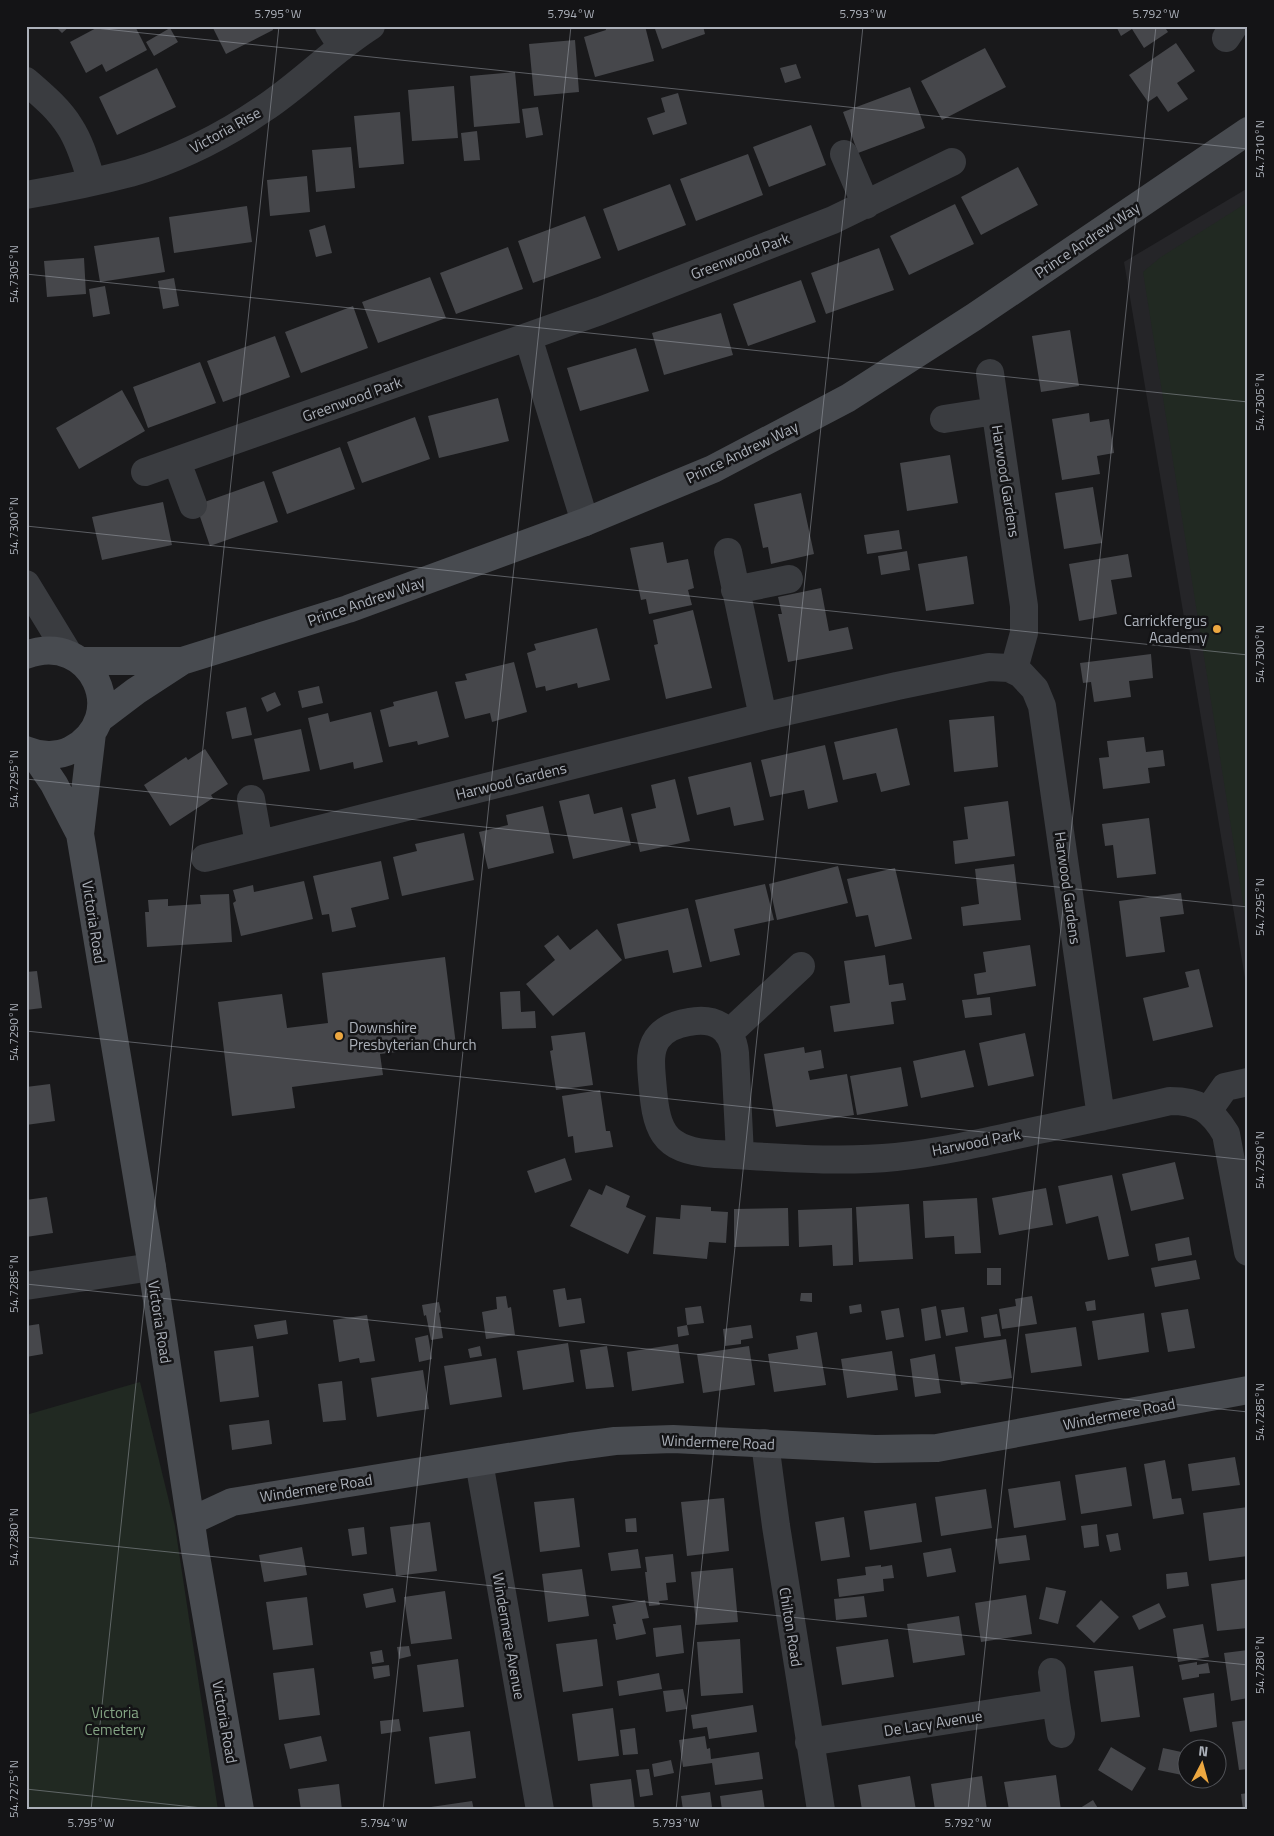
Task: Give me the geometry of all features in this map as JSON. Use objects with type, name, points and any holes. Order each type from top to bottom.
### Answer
[{"type":"street","name":"Victoria Rise","points":[[26,196],[131,172],[171,158],[223,135],[282,95],[335,37],[372,26]]},
{"type":"street","points":[[26,81],[56,109],[70,128],[83,155],[92,182]]},
{"type":"street","name":"Prince Andrew Way","points":[[30,752],[50,756],[66,753],[80,745],[96,726],[136,691],[182,661],[348,609],[585,522],[713,469],[848,398],[974,317],[1248,132]]},
{"type":"street","points":[[844,154],[866,205]]},
{"type":"street","name":"Greenwood Park","points":[[145,472],[528,337],[816,227],[866,205],[952,162]]},
{"type":"street","points":[[528,337],[585,522]]},
{"type":"street","name":"Harwood Gardens","points":[[990,373],[1025,619],[1023,638],[1014,669]]},
{"type":"street","name":"Harwood Gardens","points":[[944,419],[995,411]]},
{"type":"street","points":[[177,462],[193,505]]},
{"type":"street","points":[[728,552],[763,717]]},
{"type":"street","points":[[735,590],[788,579]]},
{"type":"street","points":[[26,584],[75,657]]},
{"type":"street","name":"Prince Andrew Way","points":[[26,655],[38,651],[53,650],[75,657],[182,661]]},
{"type":"street","name":"Victoria Road","points":[[75,657],[92,673],[99,686],[102,702],[85,777],[80,834],[152,1267],[191,1521],[240,1810]]},
{"type":"street","name":"Harwood Gardens","points":[[205,858],[763,717],[989,667],[1014,669],[1032,684],[1042,706],[1101,1116]]},
{"type":"street","name":"Victoria Road","points":[[30,752],[54,784],[80,834]]},
{"type":"street","points":[[250,799],[259,844]]},
{"type":"street","points":[[740,1155],[735,1053],[728,1034],[801,966]]},
{"type":"street","name":"Harwood Park","points":[[728,1034],[715,1023],[701,1020],[676,1024],[662,1033],[656,1040],[651,1054],[654,1106],[663,1133],[670,1141],[682,1149],[695,1153],[836,1160],[896,1157],[968,1146],[1170,1101],[1185,1101],[1197,1104],[1208,1111]]},
{"type":"street","points":[[1248,1082],[1226,1087],[1208,1111],[1218,1122],[1227,1140],[1248,1252]]},
{"type":"street","points":[[26,1286],[152,1267]]},
{"type":"street","name":"Windermere Road","points":[[191,1521],[232,1502],[615,1441],[673,1439],[889,1450],[937,1448],[1248,1390]]},
{"type":"street","name":"Chilton Road","points":[[765,1443],[809,1742],[821,1810]]},
{"type":"street","name":"Windermere Avenue","points":[[478,1462],[540,1810]]},
{"type":"street","points":[[1052,1672],[1061,1734]]},
{"type":"street","name":"De Lacy Avenue","points":[[809,1742],[1056,1704]]},
{"type":"shaded area","name":"Carrickfergus Academy","points":[[1248,188],[1248,996],[1124,262]]},
{"type":"green space","name":"Carrickfergus Academy","points":[[1248,202],[1248,934],[1143,272],[1161,257]]},
{"type":"green space","name":"Victoria Cemetery","points":[[140,1382],[175,1526],[218,1810],[26,1810],[26,1415]]},
{"type":"building","points":[[55,26],[70,26],[62,33]]},
{"type":"building","points":[[100,26],[135,26],[147,50],[106,72],[102,64],[86,73],[70,42]]},
{"type":"building","points":[[212,26],[272,26],[273,30],[226,54]]},
{"type":"building","points":[[605,26],[645,26],[654,61],[595,77],[584,37],[606,30]]},
{"type":"building","points":[[654,26],[703,26],[705,34],[662,49]]},
{"type":"building","points":[[1116,26],[1164,26],[1168,32],[1144,48],[1132,29],[1121,36]]},
{"type":"building","points":[[170,28],[178,42],[154,56],[146,42]]},
{"type":"building","points":[[575,40],[579,92],[534,96],[529,44]]},
{"type":"building","points":[[1176,43],[1195,71],[1177,83],[1188,99],[1168,112],[1157,96],[1148,102],[1129,75]]},
{"type":"building","points":[[985,48],[1006,87],[942,120],[921,81]]},
{"type":"building","points":[[796,64],[801,78],[785,83],[780,68]]},
{"type":"building","points":[[157,68],[176,107],[117,135],[99,97]]},
{"type":"building","points":[[515,72],[520,123],[474,127],[470,76]]},
{"type":"building","points":[[454,86],[458,138],[412,141],[408,90]]},
{"type":"building","points":[[910,87],[925,128],[858,153],[843,112]]},
{"type":"building","points":[[678,93],[687,124],[653,135],[647,118],[665,112],[661,98]]},
{"type":"building","points":[[538,107],[543,135],[526,138],[522,109]]},
{"type":"building","points":[[400,112],[404,164],[359,168],[354,116]]},
{"type":"building","points":[[811,125],[826,165],[769,187],[753,147]]},
{"type":"building","points":[[477,131],[480,160],[464,161],[461,133]]},
{"type":"building","points":[[351,147],[355,188],[316,192],[312,150]]},
{"type":"building","points":[[748,154],[763,195],[696,221],[680,179]]},
{"type":"building","points":[[1018,167],[1038,205],[981,235],[961,197]]},
{"type":"building","points":[[307,176],[310,212],[270,216],[267,180]]},
{"type":"building","points":[[670,184],[686,225],[618,251],[603,209]]},
{"type":"building","points":[[955,204],[974,244],[909,275],[890,236]]},
{"type":"building","points":[[247,206],[252,242],[174,253],[169,217]]},
{"type":"building","points":[[585,216],[601,258],[533,283],[518,241]]},
{"type":"building","points":[[325,225],[332,253],[316,257],[309,230]]},
{"type":"building","points":[[159,237],[165,272],[100,282],[94,246]]},
{"type":"building","points":[[508,247],[523,289],[456,314],[440,273]]},
{"type":"building","points":[[879,248],[894,290],[826,314],[811,273]]},
{"type":"building","points":[[84,258],[86,294],[47,297],[44,261]]},
{"type":"building","points":[[430,277],[446,318],[378,343],[362,302]]},
{"type":"building","points":[[174,278],[179,306],[163,309],[158,281]]},
{"type":"building","points":[[801,280],[816,322],[748,346],[733,304]]},
{"type":"building","points":[[105,286],[110,314],[93,317],[89,289]]},
{"type":"building","points":[[353,306],[368,348],[301,373],[285,332]]},
{"type":"building","points":[[721,313],[733,355],[664,375],[652,333]]},
{"type":"building","points":[[1070,330],[1079,386],[1041,392],[1032,336]]},
{"type":"building","points":[[275,336],[290,377],[223,402],[207,361]]},
{"type":"building","points":[[636,348],[649,391],[580,411],[567,368]]},
{"type":"building","points":[[200,362],[216,403],[148,428],[133,387]]},
{"type":"building","points":[[122,390],[145,431],[79,469],[56,428]]},
{"type":"building","points":[[498,398],[509,441],[439,458],[428,416]]},
{"type":"building","points":[[1089,413],[1090,422],[1109,419],[1114,453],[1097,456],[1100,474],[1062,480],[1052,419]]},
{"type":"building","points":[[415,417],[430,459],[362,483],[347,442]]},
{"type":"building","points":[[340,447],[355,489],[287,514],[272,472]]},
{"type":"building","points":[[950,455],[958,503],[907,511],[900,463]]},
{"type":"building","points":[[264,481],[278,522],[210,546],[196,505]]},
{"type":"building","points":[[1093,487],[1102,543],[1064,549],[1055,493]]},
{"type":"building","points":[[801,493],[814,554],[771,564],[768,547],[763,548],[754,504]]},
{"type":"building","points":[[163,502],[172,545],[102,560],[92,517]]},
{"type":"building","points":[[899,530],[902,549],[867,554],[864,535]]},
{"type":"building","points":[[663,542],[667,563],[688,559],[694,588],[688,590],[692,605],[649,614],[646,599],[641,600],[630,548]]},
{"type":"building","points":[[907,551],[910,570],[881,575],[878,556]]},
{"type":"building","points":[[1128,554],[1132,577],[1111,580],[1117,614],[1079,621],[1069,564]]},
{"type":"building","points":[[967,556],[974,604],[926,611],[918,564]]},
{"type":"building","points":[[821,588],[829,631],[848,627],[853,649],[788,662],[778,614],[782,614],[778,597]]},
{"type":"building","points":[[693,610],[712,688],[666,699],[654,645],[658,644],[653,620]]},
{"type":"building","points":[[597,628],[610,680],[578,688],[577,683],[546,691],[545,686],[536,688],[527,653],[536,650],[534,644]]},
{"type":"building","points":[[1151,654],[1153,678],[1129,681],[1131,697],[1094,702],[1091,682],[1083,683],[1080,663]]},
{"type":"building","points":[[514,662],[527,712],[492,722],[490,713],[465,719],[455,682],[467,680],[465,674]]},
{"type":"building","points":[[319,686],[323,703],[302,708],[298,691]]},
{"type":"building","points":[[437,691],[449,737],[418,745],[417,741],[389,747],[380,710],[394,706],[393,702]]},
{"type":"building","points":[[275,692],[281,705],[267,712],[261,698]]},
{"type":"building","points":[[246,707],[252,735],[232,739],[226,712]]},
{"type":"building","points":[[371,712],[383,762],[354,769],[353,762],[320,770],[308,718],[328,713],[330,722]]},
{"type":"building","points":[[994,716],[998,767],[954,772],[949,720]]},
{"type":"building","points":[[897,728],[910,785],[881,792],[876,773],[843,780],[834,742]]},
{"type":"building","points":[[301,729],[310,771],[263,780],[254,739]]},
{"type":"building","points":[[1144,737],[1146,752],[1163,750],[1165,766],[1148,768],[1150,783],[1103,789],[1099,758],[1109,757],[1107,741]]},
{"type":"building","points":[[825,745],[838,802],[808,809],[804,790],[770,797],[761,760]]},
{"type":"building","points":[[205,749],[228,784],[211,795],[213,798],[170,826],[144,785],[186,757],[188,760]]},
{"type":"building","points":[[751,762],[764,820],[734,826],[730,807],[697,815],[688,777]]},
{"type":"building","points":[[675,779],[690,841],[640,852],[631,814],[656,808],[651,785]]},
{"type":"building","points":[[589,794],[594,814],[622,807],[631,845],[573,859],[559,801]]},
{"type":"building","points":[[1008,801],[1015,856],[955,864],[953,841],[968,839],[964,807]]},
{"type":"building","points":[[543,806],[554,853],[488,869],[479,832],[508,825],[506,815]]},
{"type":"building","points":[[1149,818],[1156,874],[1117,878],[1113,845],[1105,846],[1102,824]]},
{"type":"building","points":[[464,833],[474,880],[402,896],[393,857],[417,851],[415,844]]},
{"type":"building","points":[[381,861],[389,899],[351,908],[356,927],[332,932],[329,914],[322,915],[313,876]]},
{"type":"building","points":[[1014,864],[1021,920],[963,926],[961,907],[979,904],[975,869]]},
{"type":"building","points":[[838,866],[848,903],[777,920],[769,884]]},
{"type":"building","points":[[895,868],[912,939],[875,947],[868,915],[856,917],[847,879]]},
{"type":"building","points":[[304,881],[313,919],[241,936],[233,903],[236,901],[233,890],[253,885],[254,892]]},
{"type":"building","points":[[765,884],[774,920],[734,929],[740,955],[710,962],[695,900]]},
{"type":"building","points":[[1181,893],[1184,914],[1160,917],[1165,952],[1126,957],[1119,901]]},
{"type":"building","points":[[229,894],[232,942],[147,947],[145,912],[149,912],[148,900],[168,899],[168,906],[201,904],[200,895]]},
{"type":"building","points":[[688,908],[702,967],[673,973],[668,950],[625,959],[617,924]]},
{"type":"building","points":[[597,929],[622,960],[553,1016],[526,984],[555,960],[544,946],[558,935],[570,950]]},
{"type":"building","points":[[1030,945],[1036,986],[977,995],[974,974],[986,972],[983,952]]},
{"type":"building","points":[[885,955],[889,985],[903,983],[906,1000],[891,1002],[894,1024],[834,1032],[830,1006],[850,1003],[844,961]]},
{"type":"building","name":"Downshire Presbyterian Church","points":[[445,957],[456,1045],[380,1054],[383,1075],[292,1087],[295,1108],[232,1116],[218,1002],[282,994],[287,1028],[328,1023],[322,973]]},
{"type":"building","points":[[1199,969],[1213,1027],[1153,1041],[1143,998],[1189,987],[1185,972]]},
{"type":"building","points":[[37,971],[42,1008],[26,1010],[26,972]]},
{"type":"building","points":[[520,991],[521,1012],[535,1011],[536,1028],[502,1029],[500,992]]},
{"type":"building","points":[[990,997],[992,1015],[965,1018],[962,1000]]},
{"type":"building","points":[[585,1032],[593,1085],[556,1090],[550,1051],[553,1050],[551,1036]]},
{"type":"building","points":[[1025,1033],[1034,1076],[988,1086],[979,1043]]},
{"type":"building","points":[[804,1047],[805,1053],[821,1050],[824,1068],[808,1071],[810,1080],[847,1074],[854,1115],[776,1127],[764,1054]]},
{"type":"building","points":[[965,1050],[974,1087],[921,1098],[913,1061]]},
{"type":"building","points":[[901,1067],[908,1106],[857,1115],[850,1076]]},
{"type":"building","points":[[50,1084],[55,1121],[26,1125],[26,1087]]},
{"type":"building","points":[[600,1090],[606,1131],[610,1131],[613,1147],[575,1153],[573,1136],[568,1137],[562,1096]]},
{"type":"building","points":[[565,1158],[572,1180],[535,1193],[527,1171]]},
{"type":"building","points":[[1175,1162],[1184,1199],[1131,1211],[1122,1174]]},
{"type":"building","points":[[1112,1175],[1129,1256],[1108,1260],[1098,1216],[1066,1224],[1058,1186]]},
{"type":"building","points":[[606,1185],[630,1196],[626,1207],[646,1216],[628,1254],[570,1226],[589,1189],[602,1195]]},
{"type":"building","points":[[1046,1188],[1053,1225],[999,1235],[992,1198]]},
{"type":"building","points":[[47,1197],[53,1233],[26,1237],[26,1200]]},
{"type":"building","points":[[977,1198],[981,1253],[955,1254],[954,1236],[925,1238],[923,1201]]},
{"type":"building","points":[[909,1204],[913,1259],[859,1262],[856,1207]]},
{"type":"building","points":[[681,1205],[711,1207],[711,1211],[728,1212],[726,1243],[709,1242],[707,1259],[653,1254],[656,1217],[680,1219]]},
{"type":"building","points":[[788,1208],[789,1246],[734,1247],[734,1209]]},
{"type":"building","points":[[852,1208],[853,1265],[833,1266],[832,1245],[799,1247],[798,1210]]},
{"type":"building","points":[[1189,1237],[1192,1255],[1158,1261],[1155,1244]]},
{"type":"building","points":[[1196,1260],[1200,1279],[1155,1287],[1151,1268]]},
{"type":"building","points":[[987,1268],[1001,1268],[1001,1285],[987,1285]]},
{"type":"building","points":[[565,1288],[567,1300],[581,1298],[585,1323],[559,1327],[553,1290]]},
{"type":"building","points":[[801,1293],[812,1293],[812,1302],[800,1301]]},
{"type":"building","points":[[506,1296],[508,1308],[511,1307],[515,1335],[486,1339],[482,1312],[497,1309],[496,1297]]},
{"type":"building","points":[[1032,1296],[1037,1324],[1002,1329],[999,1309],[1016,1306],[1015,1299]]},
{"type":"building","points":[[1095,1300],[1096,1310],[1087,1311],[1085,1302]]},
{"type":"building","points":[[439,1302],[443,1338],[431,1340],[422,1305]]},
{"type":"building","points":[[861,1304],[862,1312],[850,1314],[849,1306]]},
{"type":"building","points":[[701,1306],[704,1323],[687,1325],[685,1308]]},
{"type":"building","points":[[936,1306],[941,1338],[925,1341],[921,1309]]},
{"type":"building","points":[[964,1307],[968,1332],[946,1336],[941,1310]]},
{"type":"building","points":[[899,1308],[904,1337],[886,1340],[881,1311]]},
{"type":"building","points":[[1188,1309],[1195,1348],[1168,1352],[1161,1313]]},
{"type":"building","points":[[1144,1313],[1149,1352],[1098,1360],[1092,1321]]},
{"type":"building","points":[[997,1314],[1001,1336],[984,1338],[981,1317]]},
{"type":"building","points":[[367,1315],[375,1361],[360,1363],[359,1358],[339,1362],[333,1320]]},
{"type":"building","points":[[286,1320],[288,1334],[257,1339],[254,1325]]},
{"type":"building","points":[[39,1324],[43,1354],[26,1357],[26,1326]]},
{"type":"building","points":[[687,1325],[689,1335],[678,1337],[677,1327]]},
{"type":"building","points":[[751,1325],[753,1338],[741,1340],[741,1344],[725,1346],[723,1329]]},
{"type":"building","points":[[1076,1327],[1082,1366],[1031,1373],[1025,1334]]},
{"type":"building","points":[[817,1332],[826,1385],[774,1392],[768,1354],[798,1349],[796,1336]]},
{"type":"building","points":[[428,1335],[432,1359],[419,1362],[415,1338]]},
{"type":"building","points":[[1006,1339],[1012,1378],[961,1385],[955,1347]]},
{"type":"building","points":[[568,1343],[574,1382],[523,1390],[517,1351]]},
{"type":"building","points":[[678,1344],[684,1383],[632,1391],[627,1352]]},
{"type":"building","points":[[253,1346],[259,1397],[220,1402],[214,1351]]},
{"type":"building","points":[[480,1346],[482,1356],[470,1358],[468,1349]]},
{"type":"building","points":[[607,1346],[614,1387],[586,1389],[580,1350]]},
{"type":"building","points":[[749,1346],[755,1385],[703,1393],[697,1354]]},
{"type":"building","points":[[892,1351],[898,1390],[847,1398],[841,1359]]},
{"type":"building","points":[[935,1354],[941,1393],[915,1397],[910,1359]]},
{"type":"building","points":[[496,1358],[502,1397],[450,1405],[444,1366]]},
{"type":"building","points":[[423,1370],[429,1409],[377,1417],[371,1378]]},
{"type":"building","points":[[342,1381],[346,1420],[323,1422],[318,1384]]},
{"type":"building","points":[[269,1420],[272,1444],[232,1450],[229,1425]]},
{"type":"building","points":[[1235,1457],[1240,1485],[1192,1491],[1188,1464]]},
{"type":"building","points":[[1165,1460],[1172,1499],[1181,1498],[1184,1514],[1153,1519],[1144,1464]]},
{"type":"building","points":[[1126,1467],[1132,1506],[1081,1514],[1075,1475]]},
{"type":"building","points":[[1060,1481],[1066,1520],[1014,1528],[1008,1489]]},
{"type":"building","points":[[986,1489],[992,1528],[941,1536],[935,1497]]},
{"type":"building","points":[[574,1498],[580,1547],[540,1552],[534,1502]]},
{"type":"building","points":[[724,1498],[729,1551],[687,1556],[681,1502]]},
{"type":"building","points":[[916,1503],[922,1542],[870,1550],[864,1511]]},
{"type":"building","points":[[1248,1507],[1248,1556],[1209,1561],[1203,1513]]},
{"type":"building","points":[[844,1517],[850,1557],[821,1561],[815,1522]]},
{"type":"building","points":[[636,1518],[637,1532],[626,1532],[625,1519]]},
{"type":"building","points":[[430,1522],[437,1571],[396,1576],[390,1527]]},
{"type":"building","points":[[1097,1524],[1099,1546],[1084,1548],[1081,1526]]},
{"type":"building","points":[[364,1527],[367,1554],[352,1556],[348,1529]]},
{"type":"building","points":[[1118,1533],[1121,1550],[1110,1552],[1106,1535]]},
{"type":"building","points":[[1026,1535],[1030,1560],[999,1564],[995,1539]]},
{"type":"building","points":[[302,1547],[307,1575],[264,1582],[259,1555]]},
{"type":"building","points":[[951,1548],[956,1572],[927,1577],[923,1553]]},
{"type":"building","points":[[638,1549],[641,1568],[611,1571],[608,1553]]},
{"type":"building","points":[[673,1554],[676,1582],[666,1583],[668,1600],[659,1601],[660,1605],[649,1606],[645,1557]]},
{"type":"building","points":[[881,1565],[881,1567],[892,1565],[894,1578],[883,1579],[884,1591],[839,1597],[837,1579],[866,1575],[865,1567]]},
{"type":"building","points":[[733,1568],[738,1622],[696,1625],[691,1572]]},
{"type":"building","points":[[582,1569],[589,1616],[548,1622],[542,1574]]},
{"type":"building","points":[[1187,1572],[1189,1586],[1167,1589],[1166,1574]]},
{"type":"building","points":[[1248,1579],[1248,1628],[1217,1631],[1211,1584]]},
{"type":"building","points":[[1046,1587],[1066,1591],[1058,1624],[1039,1619]]},
{"type":"building","points":[[393,1588],[396,1602],[366,1608],[363,1594]]},
{"type":"building","points":[[445,1591],[452,1639],[411,1644],[404,1597]]},
{"type":"building","points":[[1026,1595],[1032,1634],[981,1642],[975,1603]]},
{"type":"building","points":[[864,1596],[867,1617],[836,1620],[834,1599]]},
{"type":"building","points":[[307,1597],[313,1645],[273,1650],[266,1602]]},
{"type":"building","points":[[645,1600],[649,1618],[642,1619],[646,1634],[616,1640],[613,1624],[616,1624],[612,1606]]},
{"type":"building","points":[[1101,1600],[1119,1617],[1094,1643],[1076,1626]]},
{"type":"building","points":[[1159,1603],[1166,1617],[1139,1630],[1132,1616]]},
{"type":"building","points":[[959,1616],[965,1655],[913,1663],[907,1624]]},
{"type":"building","points":[[1203,1624],[1209,1657],[1178,1662],[1173,1629]]},
{"type":"building","points":[[681,1625],[684,1653],[656,1657],[653,1628]]},
{"type":"building","points":[[597,1639],[603,1686],[563,1692],[556,1644]]},
{"type":"building","points":[[740,1639],[743,1693],[701,1696],[697,1642]]},
{"type":"building","points":[[888,1639],[894,1677],[842,1685],[836,1647]]},
{"type":"building","points":[[409,1646],[411,1656],[399,1659],[397,1647]]},
{"type":"building","points":[[382,1650],[384,1662],[372,1664],[370,1652]]},
{"type":"building","points":[[1248,1650],[1248,1698],[1231,1701],[1224,1653]]},
{"type":"building","points":[[458,1659],[464,1707],[423,1712],[417,1665]]},
{"type":"building","points":[[1197,1662],[1197,1665],[1208,1663],[1210,1673],[1199,1674],[1199,1677],[1182,1680],[1179,1665]]},
{"type":"building","points":[[389,1665],[390,1676],[374,1679],[372,1667]]},
{"type":"building","points":[[1133,1666],[1140,1717],[1101,1722],[1094,1671]]},
{"type":"building","points":[[314,1668],[320,1715],[279,1720],[273,1673]]},
{"type":"building","points":[[659,1673],[662,1689],[619,1696],[617,1681]]},
{"type":"building","points":[[683,1689],[687,1709],[666,1712],[663,1691]]},
{"type":"building","points":[[1214,1693],[1217,1727],[1190,1732],[1183,1698]]},
{"type":"building","points":[[753,1705],[757,1732],[709,1739],[707,1727],[693,1729],[691,1715]]},
{"type":"building","points":[[613,1708],[619,1756],[578,1761],[572,1714]]},
{"type":"building","points":[[399,1719],[401,1731],[381,1734],[380,1721]]},
{"type":"building","points":[[1248,1720],[1248,1769],[1239,1770],[1232,1722]]},
{"type":"building","points":[[635,1728],[638,1754],[623,1755],[620,1730]]},
{"type":"building","points":[[470,1731],[476,1778],[435,1784],[429,1737]]},
{"type":"building","points":[[321,1736],[327,1761],[290,1769],[284,1744]]},
{"type":"building","points":[[705,1736],[707,1749],[710,1748],[711,1759],[759,1752],[763,1779],[715,1785],[712,1763],[683,1767],[679,1740]]},
{"type":"building","points":[[1111,1747],[1146,1768],[1132,1791],[1098,1770]]},
{"type":"building","points":[[1163,1748],[1176,1751],[1176,1774],[1158,1770]]},
{"type":"building","points":[[671,1760],[674,1773],[654,1777],[652,1764]]},
{"type":"building","points":[[649,1769],[653,1795],[640,1797],[636,1770]]},
{"type":"building","points":[[1056,1775],[1061,1810],[1009,1810],[1004,1782]]},
{"type":"building","points":[[910,1776],[916,1810],[862,1810],[858,1785]]},
{"type":"building","points":[[982,1776],[987,1810],[935,1810],[931,1784]]},
{"type":"building","points":[[631,1779],[635,1810],[593,1810],[590,1784]]},
{"type":"building","points":[[339,1784],[342,1810],[301,1810],[298,1789]]},
{"type":"building","points":[[762,1790],[765,1810],[722,1810],[720,1796]]},
{"type":"building","points":[[710,1792],[712,1807],[683,1810],[681,1796]]},
{"type":"building","points":[[1248,1793],[1248,1810],[1243,1810],[1241,1794]]},
{"type":"building","points":[[1093,1800],[1099,1810],[1077,1810]]},
{"type":"building","points":[[472,1801],[474,1810],[432,1810],[431,1807]]},
{"type":"place","name":"Carrickfergus Academy","points":[[1217,629]]},
{"type":"place","name":"Downshire Presbyterian Church","points":[[339,1036]]}]
